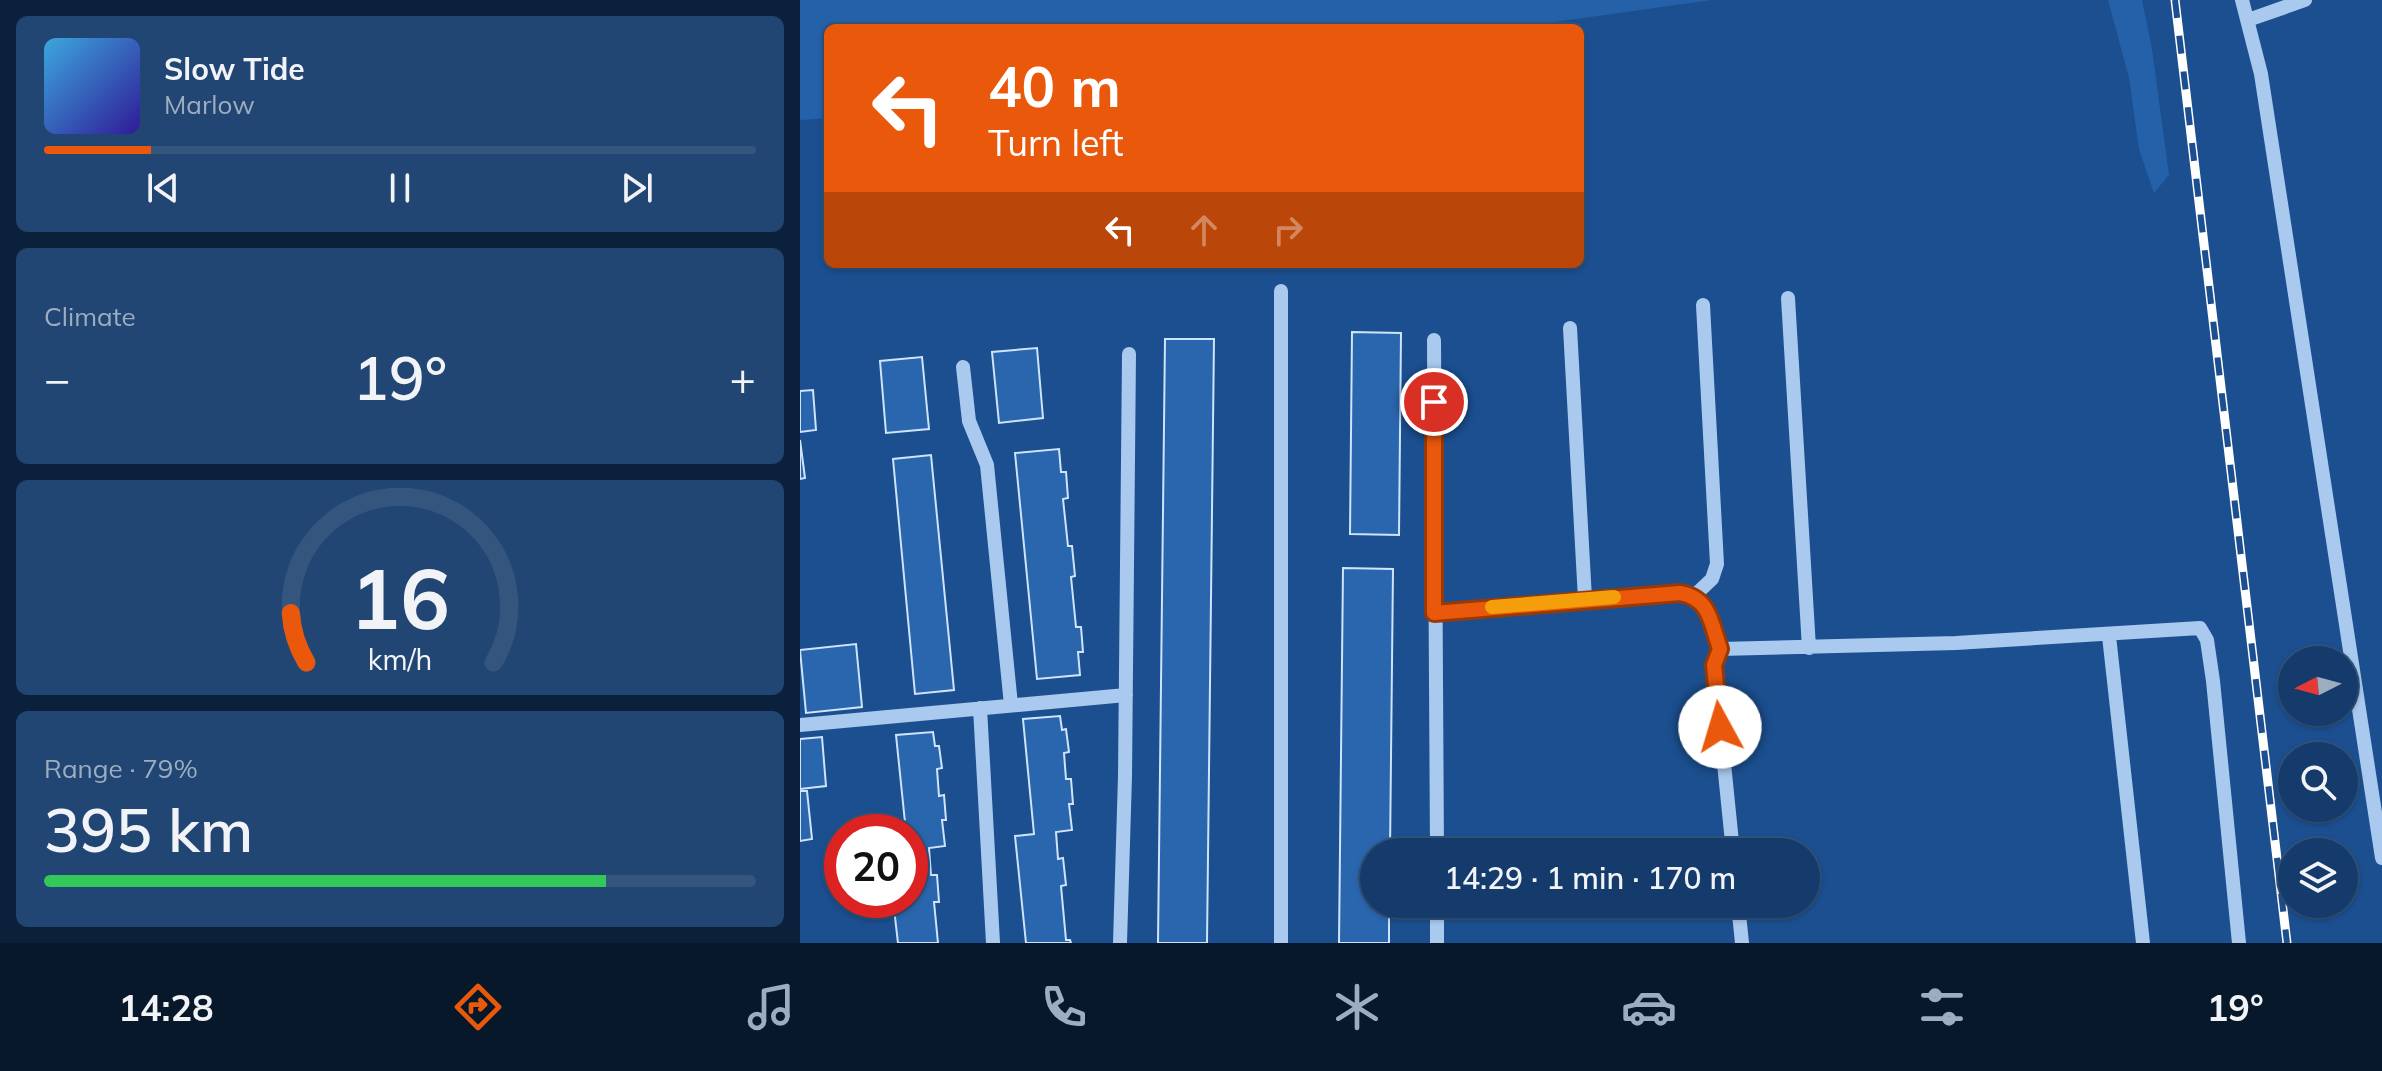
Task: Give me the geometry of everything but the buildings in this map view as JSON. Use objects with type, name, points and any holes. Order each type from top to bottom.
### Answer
[{"type":"street","points":[[2242,0],[2261,74],[2382,858]]},
{"type":"street","points":[[2248,20],[2305,0]]},
{"type":"street","points":[[1281,291],[1281,943]]},
{"type":"street","points":[[1788,298],[1809,648]]},
{"type":"street","points":[[1695,595],[1712,579],[1717,564],[1703,305]]},
{"type":"street","points":[[1570,328],[1585,599]]},
{"type":"street","points":[[1434,340],[1437,838]]},
{"type":"street","points":[[1120,943],[1129,354]]},
{"type":"street","points":[[963,367],[969,421],[987,465],[1011,705]]},
{"type":"street","points":[[1434,613],[1585,599],[1680,593],[1695,595],[1704,605],[1720,649],[1714,665],[1732,838]]},
{"type":"street","points":[[1720,649],[2109,636],[2200,628],[2207,640],[2239,943]]},
{"type":"street","points":[[2109,636],[2143,943]]},
{"type":"street","points":[[800,725],[1126,695]]},
{"type":"street","points":[[980,708],[993,943]]},
{"type":"street","points":[[1437,918],[1437,943]]},
{"type":"street","points":[[1739,918],[1742,943]]},
{"type":"shaded area","points":[[800,0],[1712,0],[1540,24],[824,24],[824,118],[800,120]]},
{"type":"shaded area","points":[[2108,0],[2142,0],[2152,49],[2169,175],[2154,193],[2139,149],[2129,78]]},
{"type":"railway","points":[[2175,0],[2287,943]]},
{"type":"slow traffic","points":[[1492,607],[1614,597]]},
{"type":"route","points":[[1434,402],[1434,613],[1585,599],[1680,593],[1695,595],[1704,605],[1720,649],[1714,665],[1720,727]]}]
